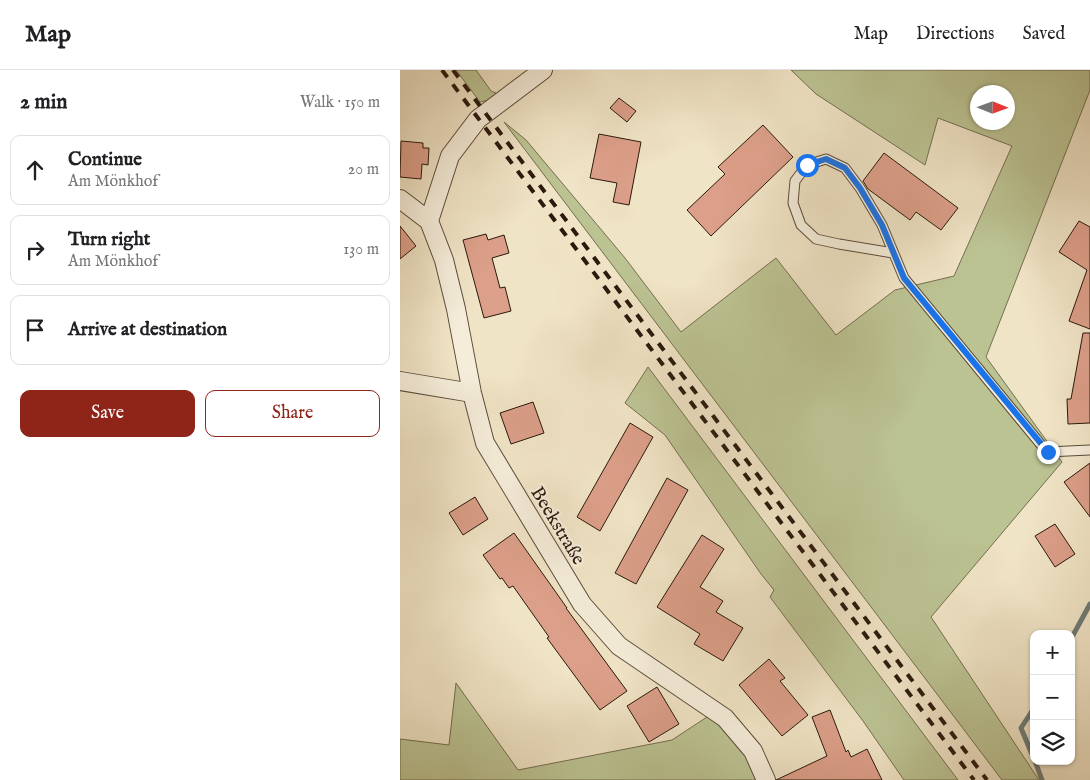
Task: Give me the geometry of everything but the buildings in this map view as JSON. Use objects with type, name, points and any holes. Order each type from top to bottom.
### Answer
[{"type":"street","points":[[400,199],[429,221],[450,156],[478,119],[534,73]]},
{"type":"street","name":"Beekstraße","points":[[429,221],[444,260],[456,309],[472,393],[485,443],[582,604],[620,646],[726,718],[753,751],[766,780]]},
{"type":"street","points":[[400,381],[472,393]]},
{"type":"lane","points":[[894,253],[816,239],[801,225],[793,203],[795,181],[807,165],[826,159],[845,168],[865,196],[882,225],[894,253],[904,278],[1048,452],[1090,450]]},
{"type":"green space","points":[[456,70],[476,70],[491,91],[496,93],[489,100],[480,102]]},
{"type":"green space","points":[[791,70],[1090,70],[1090,90],[986,357],[1062,462],[931,617],[1039,780],[1002,780],[504,122],[526,140],[625,258],[681,332],[776,258],[836,335],[895,290],[954,276],[1012,146],[938,118],[925,165],[816,94]]},
{"type":"green space","points":[[648,367],[958,780],[904,780],[863,721],[770,597],[774,590],[665,435],[625,403]]},
{"type":"green space","points":[[456,683],[518,770],[672,740],[710,715],[726,729],[745,752],[758,780],[400,780],[400,739],[449,745]]},
{"type":"waterway","points":[[1075,632],[1090,604]]},
{"type":"waterway","points":[[1030,714],[1021,728],[1030,749]]},
{"type":"waterway","points":[[1036,765],[1042,780]]},
{"type":"railway","points":[[442,70],[974,780]]},
{"type":"railway","points":[[453,70],[987,780]]},
{"type":"route","points":[[807,165],[826,159],[845,168],[860,188],[882,225],[904,278],[1048,452]]}]
